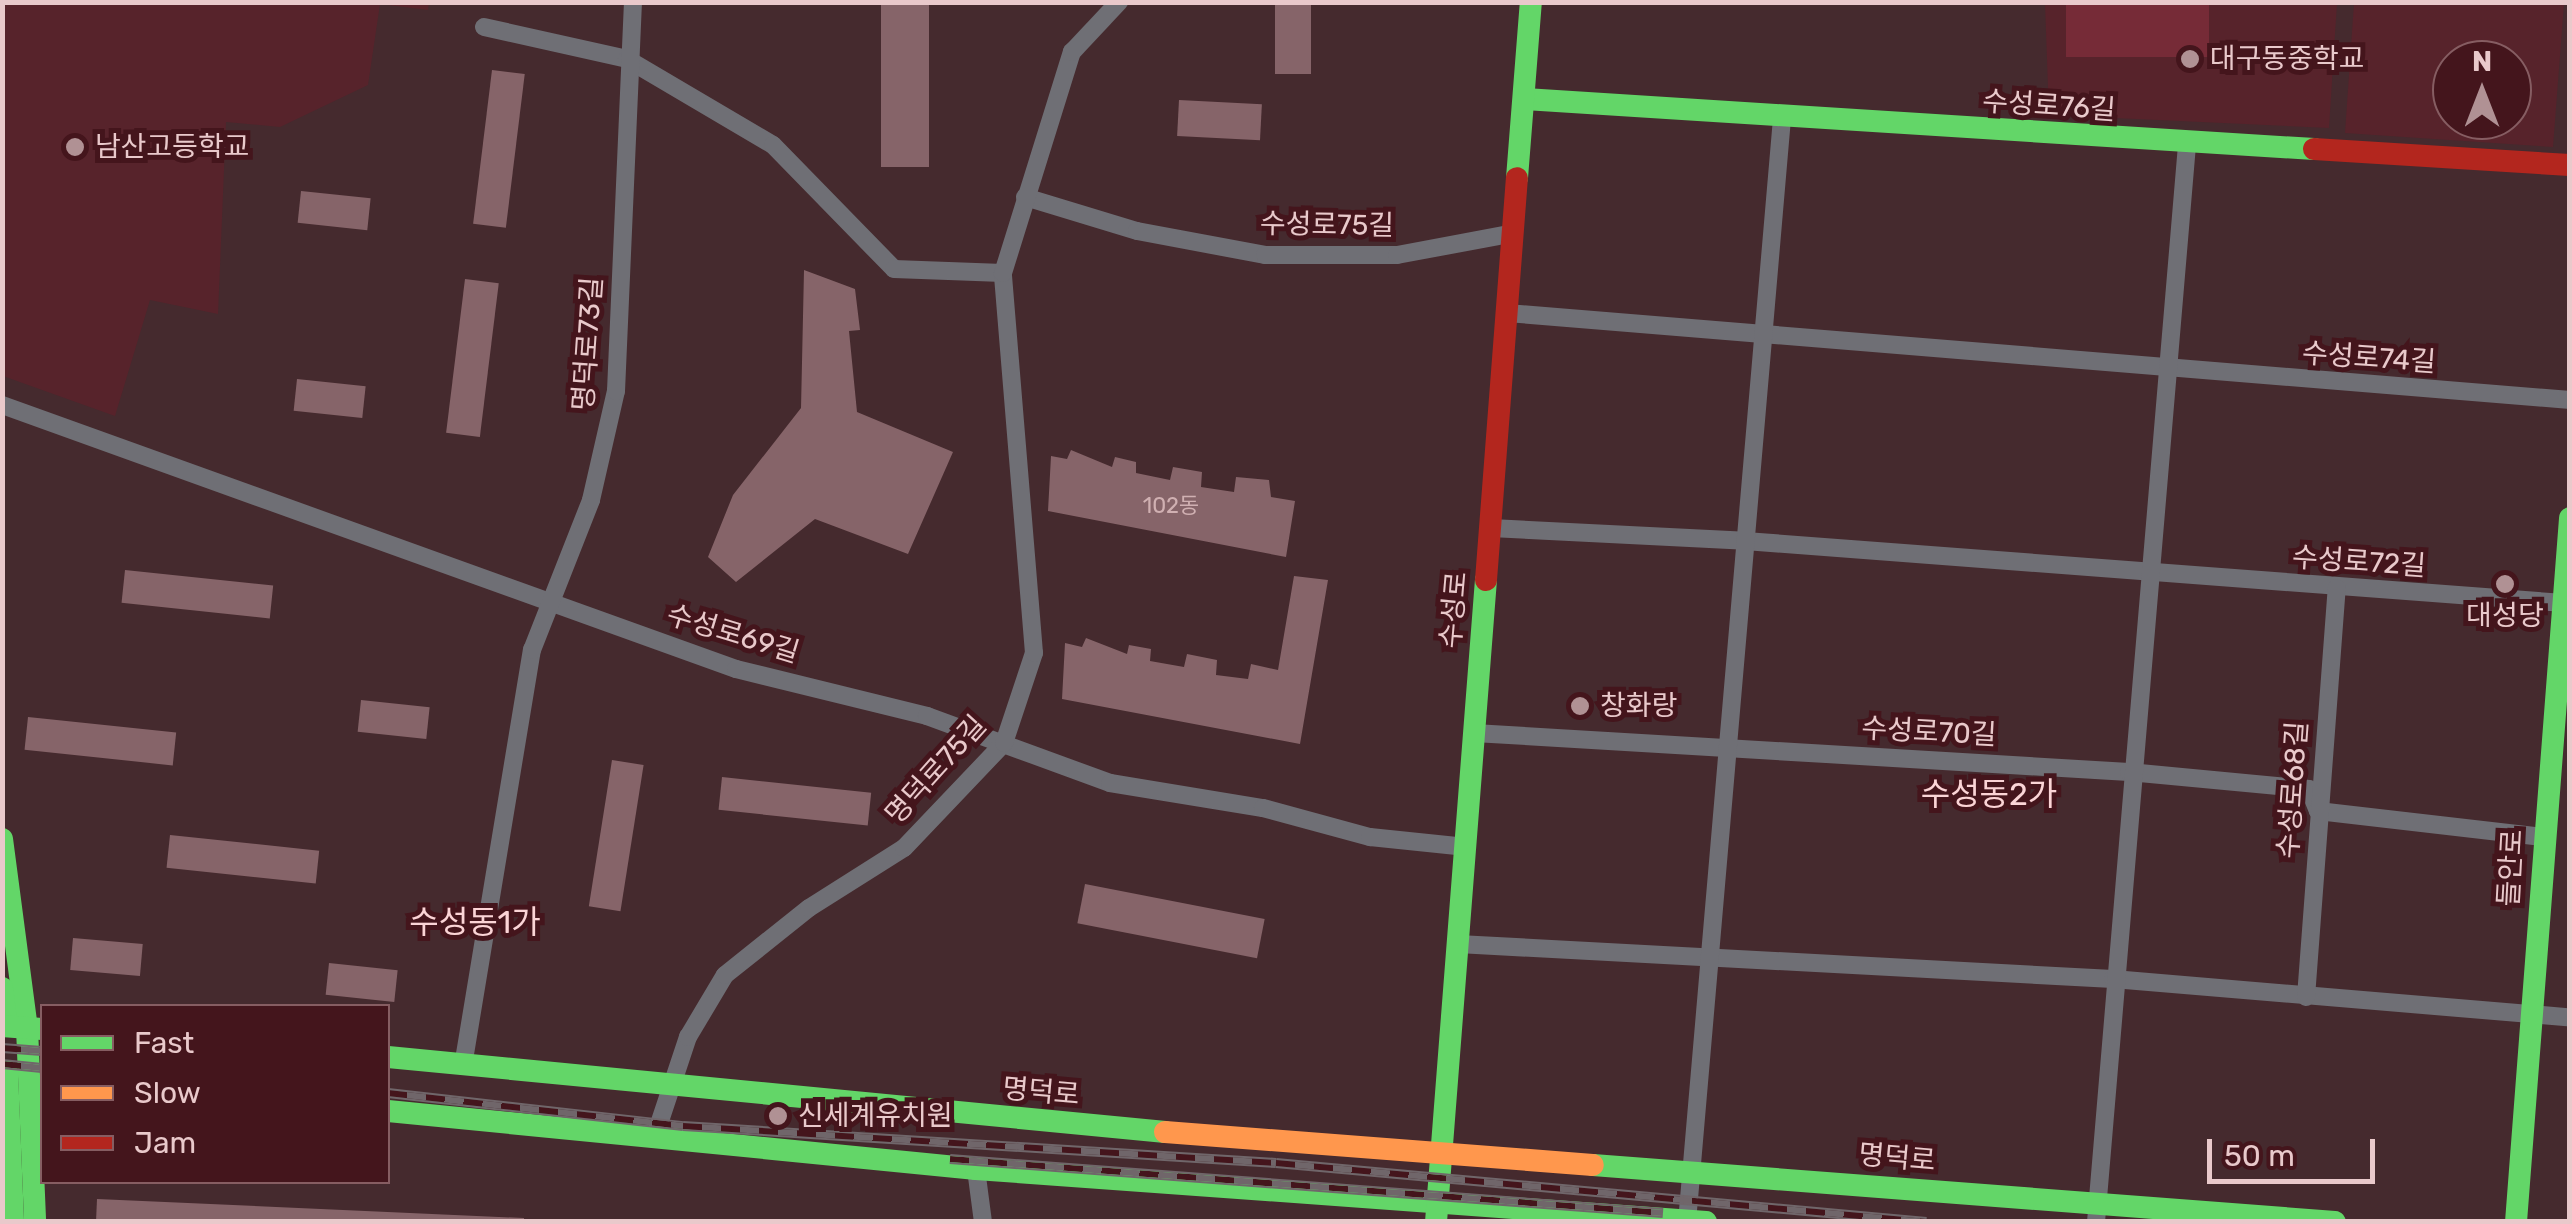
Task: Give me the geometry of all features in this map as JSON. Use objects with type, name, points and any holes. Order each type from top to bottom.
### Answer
[{"type":"main road","name":"수성로","points":[[1436,1212],[1531,2]]},
{"type":"main road","name":"수성로76길","points":[[1525,99],[2187,146],[2570,165]]},
{"type":"main road","name":"들안로","points":[[2516,1222],[2542,838],[2570,518]]},
{"type":"main road","points":[[2,840],[20,1027],[13,1222]]},
{"type":"main road","points":[[2,988],[20,1027]]},
{"type":"main road","name":"명덕로","points":[[390,1057],[672,1089],[1441,1154],[1691,1170],[2096,1213],[2335,1222]]},
{"type":"main road","points":[[20,1072],[35,1222]]},
{"type":"main road","points":[[390,1111],[654,1140],[1436,1212],[1706,1222]]},
{"type":"street","name":"명덕로73길","points":[[462,1066],[532,650],[548,600],[592,500],[616,390],[633,2]]},
{"type":"street","points":[[484,27],[628,58],[773,145],[894,268],[1003,274],[1072,52],[1119,2]]},
{"type":"street","points":[[1687,1221],[1782,118]]},
{"type":"street","points":[[2096,1213],[2129,772],[2187,146]]},
{"type":"street","name":"수성로75길","points":[[1025,198],[1138,231],[1265,256],[1397,256],[1514,233]]},
{"type":"street","name":"명덕로75길","points":[[654,1140],[698,1014],[725,975],[795,918],[904,848],[1004,743],[1034,653],[1003,274]]},
{"type":"street","name":"수성로74길","points":[[1507,313],[2166,371],[2570,400]]},
{"type":"street","name":"수성로69길","points":[[2,405],[736,668],[927,716],[1110,783],[1263,808],[1370,837],[1466,847]]},
{"type":"street","name":"수성로72길","points":[[1491,528],[1745,541],[2150,576],[2564,603]]},
{"type":"street","name":"수성로68길","points":[[2306,997],[2337,588]]},
{"type":"street","name":"수성로70길","points":[[1474,733],[2129,772],[2309,790],[2318,811]]},
{"type":"street","points":[[2318,811],[2542,838]]},
{"type":"street","points":[[1458,944],[2113,979],[2570,1017]]},
{"type":"street","points":[[976,1168],[983,1222]]},
{"type":"shaded area","points":[[3,2],[429,3],[428,10],[380,4],[368,85],[280,127],[226,122],[218,314],[150,300],[115,416],[3,376]]},
{"type":"shaded area","name":"대구동중학교","points":[[2045,3],[2337,3],[2329,128],[2049,115]]},
{"type":"shaded area","points":[[2066,3],[2209,3],[2209,57],[2066,57]]},
{"type":"shaded area","points":[[2354,3],[2564,3],[2553,147],[2449,140],[2532,140],[2532,40],[2432,40],[2432,139],[2345,133]]},
{"type":"building","points":[[881,2],[929,2],[929,167],[881,167]]},
{"type":"building","points":[[1275,2],[1311,2],[1311,74],[1275,74]]},
{"type":"building","points":[[492,70],[525,74],[506,228],[473,224]]},
{"type":"building","points":[[1179,100],[1262,104],[1260,140],[1177,136]]},
{"type":"building","points":[[301,191],[371,198],[367,230],[298,223]]},
{"type":"building","points":[[804,270],[855,289],[860,330],[849,331],[857,412],[953,452],[908,554],[815,519],[736,582],[708,557],[733,495],[801,408]]},
{"type":"building","points":[[465,279],[499,283],[480,437],[446,433]]},
{"type":"building","points":[[297,379],[366,386],[362,418],[294,411]]},
{"type":"building","points":[[1071,450],[1112,467],[1115,457],[1136,462],[1136,473],[1170,480],[1173,467],[1202,472],[1201,487],[1234,492],[1236,477],[1269,480],[1271,497],[1295,501],[1286,557],[1048,511],[1051,456],[1067,459]]},
{"type":"building","points":[[125,570],[273,586],[270,618],[122,603]]},
{"type":"building","points":[[1294,576],[1328,580],[1300,744],[1062,699],[1065,643],[1082,647],[1086,638],[1127,654],[1129,645],[1151,649],[1150,661],[1184,667],[1187,654],[1217,660],[1216,675],[1248,679],[1251,664],[1278,670]]},
{"type":"building","points":[[361,700],[430,707],[426,739],[358,732]]},
{"type":"building","points":[[28,717],[176,733],[173,765],[25,750]]},
{"type":"building","points":[[612,760],[644,765],[620,911],[589,906]]},
{"type":"building","points":[[722,777],[871,793],[868,825],[719,810]]},
{"type":"building","points":[[170,835],[319,851],[316,883],[167,868]]},
{"type":"building","points":[[1085,884],[1265,919],[1257,958],[1077,923]]},
{"type":"building","points":[[73,938],[143,944],[140,976],[70,970]]},
{"type":"building","points":[[329,963],[398,970],[394,1002],[326,995]]},
{"type":"building","points":[[97,1199],[524,1218],[524,1222],[96,1222]]},
{"type":"railway","points":[[2,1048],[40,1051]]},
{"type":"railway","points":[[2,1064],[40,1068]]},
{"type":"railway","points":[[390,1093],[683,1126],[1276,1163],[1926,1222]]},
{"type":"railway","points":[[950,1159],[1663,1213]]},
{"type":"traffic: fast","points":[[1517,178],[1531,2]]},
{"type":"traffic: fast","points":[[1525,99],[2314,149]]},
{"type":"traffic: fast","points":[[2516,1222],[2570,518]]},
{"type":"traffic: fast","points":[[1436,1222],[1486,580]]},
{"type":"traffic: fast","points":[[2,839],[27,1028],[35,1222]]},
{"type":"traffic: fast","points":[[2,988],[7,1026]]},
{"type":"traffic: fast","points":[[2,1026],[40,1029]]},
{"type":"traffic: fast","points":[[390,1057],[1165,1132]]},
{"type":"traffic: fast","points":[[7,1071],[13,1222]]},
{"type":"traffic: fast","points":[[390,1111],[976,1169],[1706,1222]]},
{"type":"traffic: fast","points":[[1593,1165],[2335,1222]]},
{"type":"traffic: slow","points":[[1165,1132],[1593,1165]]},
{"type":"traffic: jam","points":[[2314,149],[2570,165]]},
{"type":"traffic: jam","points":[[1486,580],[1517,178]]},
{"type":"place","name":"대구동중학교","points":[[2190,59]]},
{"type":"place","name":"남산고등학교","points":[[75,147]]},
{"type":"place","name":"대성당","points":[[2505,584]]},
{"type":"place","name":"창화랑","points":[[1580,706]]},
{"type":"place","name":"신세계유치원","points":[[778,1116]]},
{"type":"district","name":"수성동2가","points":[[1989,794]]},
{"type":"district","name":"수성동1가","points":[[475,922]]}]
